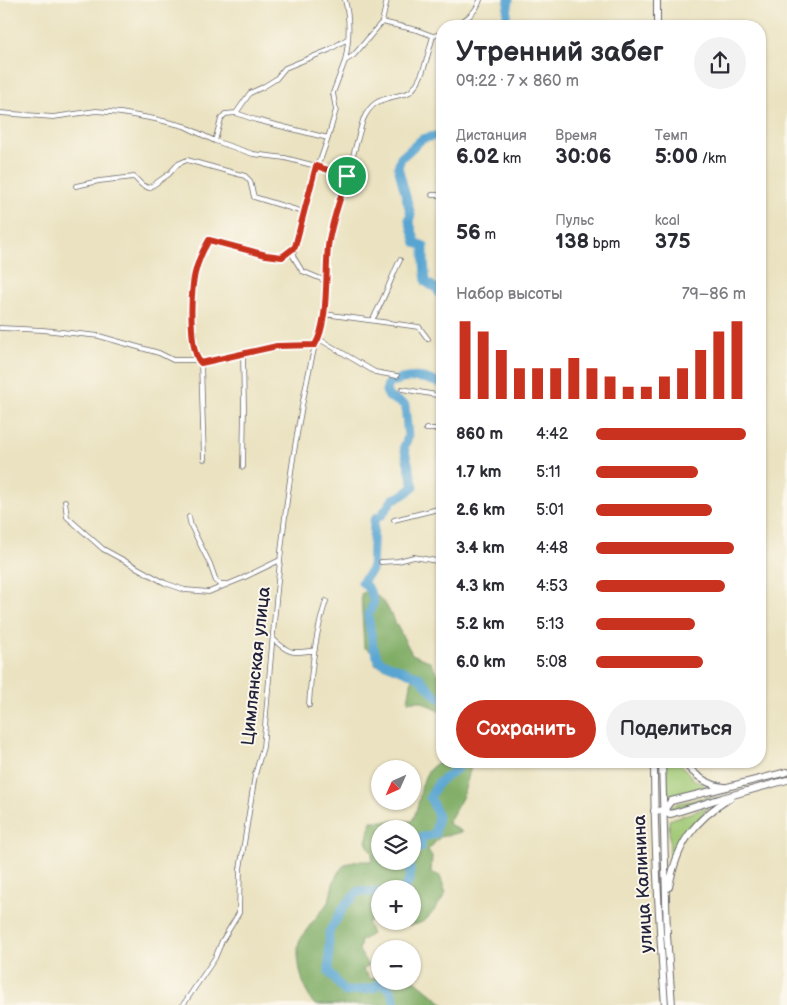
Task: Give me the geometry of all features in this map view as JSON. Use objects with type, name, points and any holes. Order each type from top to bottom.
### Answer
[{"type":"main road","points":[[657,0],[657,20]]},
{"type":"main road","name":"улица Калинина","points":[[654,768],[654,811],[665,1005]]},
{"type":"main road","name":"улица Калинина","points":[[662,768],[666,898],[672,1005]]},
{"type":"main road","points":[[688,768],[694,775],[708,782],[718,786],[731,787]]},
{"type":"main road","points":[[664,810],[671,801],[787,772]]},
{"type":"main road","points":[[654,811],[664,810],[670,814],[787,780]]},
{"type":"main road","points":[[666,898],[678,851],[690,832],[699,820],[733,796]]},
{"type":"street","points":[[326,281],[302,271],[293,256],[316,166],[321,158],[336,110],[333,93],[345,61],[347,38],[348,13],[345,0]]},
{"type":"street","points":[[345,61],[354,55],[382,22],[387,0]]},
{"type":"street","points":[[464,20],[473,14],[480,0]]},
{"type":"street","points":[[382,22],[436,35]]},
{"type":"street","points":[[397,376],[375,372],[319,339],[324,314],[328,245],[363,120],[368,109],[374,104],[412,90],[422,73],[433,36]]},
{"type":"street","points":[[236,113],[250,92],[263,88],[276,79],[285,68],[329,50],[347,38]]},
{"type":"street","points":[[0,113],[53,117],[96,112],[121,113],[184,126],[215,141],[253,154],[285,158],[347,176]]},
{"type":"street","points":[[215,141],[221,118],[225,114],[236,113],[256,120],[328,138]]},
{"type":"street","points":[[76,186],[134,177],[142,185],[149,188],[169,174],[178,164],[187,160],[245,176],[250,181],[254,197],[303,212]]},
{"type":"street","points":[[204,459],[200,361],[192,338],[193,283],[201,255],[209,240],[276,257],[282,257],[295,247]]},
{"type":"street","points":[[372,320],[380,308],[390,278],[400,260]]},
{"type":"street","points":[[324,314],[419,327],[428,339]]},
{"type":"street","points":[[0,328],[99,336],[159,353],[173,360],[200,361],[277,346],[315,345]]},
{"type":"street","name":"Цимлянская улица","points":[[183,1005],[215,958],[222,942],[240,913],[240,869],[255,775],[263,748],[280,560],[292,462],[304,390],[315,345],[319,339]]},
{"type":"street","points":[[243,354],[243,467]]},
{"type":"street","points":[[402,389],[436,395]]},
{"type":"street","points":[[426,429],[436,429]]},
{"type":"street","points":[[64,501],[67,517],[105,551],[165,583],[185,590],[210,592],[280,560]]},
{"type":"street","points":[[394,520],[436,510]]},
{"type":"street","points":[[189,517],[191,526],[210,564],[216,581],[220,584],[228,584]]},
{"type":"street","points":[[381,562],[398,562],[414,557],[436,561]]},
{"type":"street","points":[[309,705],[311,670],[326,601]]},
{"type":"street","points":[[273,639],[282,648],[293,653],[315,650]]},
{"type":"green space","points":[[371,589],[386,605],[412,654],[429,661],[436,671],[436,710],[421,701],[408,701],[412,678],[375,664],[374,653],[364,647],[361,594]]},
{"type":"green space","points":[[436,765],[436,768],[471,768],[463,796],[448,823],[462,832],[440,837],[428,850],[432,856],[431,872],[440,876],[446,893],[430,916],[421,922],[421,880],[371,880],[371,921],[367,922],[372,934],[361,941],[359,950],[368,966],[363,970],[371,979],[371,990],[421,990],[421,985],[445,1005],[315,1005],[307,993],[301,976],[298,958],[299,943],[307,929],[328,902],[336,876],[347,864],[358,861],[371,861],[371,870],[421,870],[421,820],[412,820],[417,810],[421,810],[421,790],[428,771]]},
{"type":"green space","points":[[666,768],[684,768],[694,780],[710,788],[668,798]]},
{"type":"green space","points":[[728,793],[670,809],[672,805]]},
{"type":"green space","points":[[709,807],[682,838],[670,862],[669,820]]},
{"type":"green space","points":[[371,821],[371,851],[366,842]]},
{"type":"waterway","points":[[506,20],[509,0]]},
{"type":"waterway","points":[[436,136],[422,139],[401,158],[398,167],[411,215],[409,220],[416,243],[424,246],[426,282],[436,288]]},
{"type":"waterway","points":[[436,382],[414,377],[388,384],[386,391],[389,397],[405,405],[408,437],[404,447],[414,487],[393,499],[381,516],[377,517],[374,521],[372,570],[362,582],[369,589],[374,602],[368,615],[373,646],[379,661],[419,677],[436,696]]},
{"type":"waterway","points":[[421,848],[422,837],[435,834],[438,816],[430,797],[438,783],[458,768]]},
{"type":"waterway","points":[[409,880],[410,870]]},
{"type":"waterway","points":[[371,892],[359,891],[345,905],[329,932],[329,972],[345,992],[374,988],[381,982],[391,991],[396,1005]]},
{"type":"route","points":[[316,166],[347,176],[328,245],[324,314],[319,339],[315,345],[277,346],[201,363],[198,360],[192,338],[193,283],[201,255],[209,240],[266,255],[282,257],[295,247],[316,166]]}]
